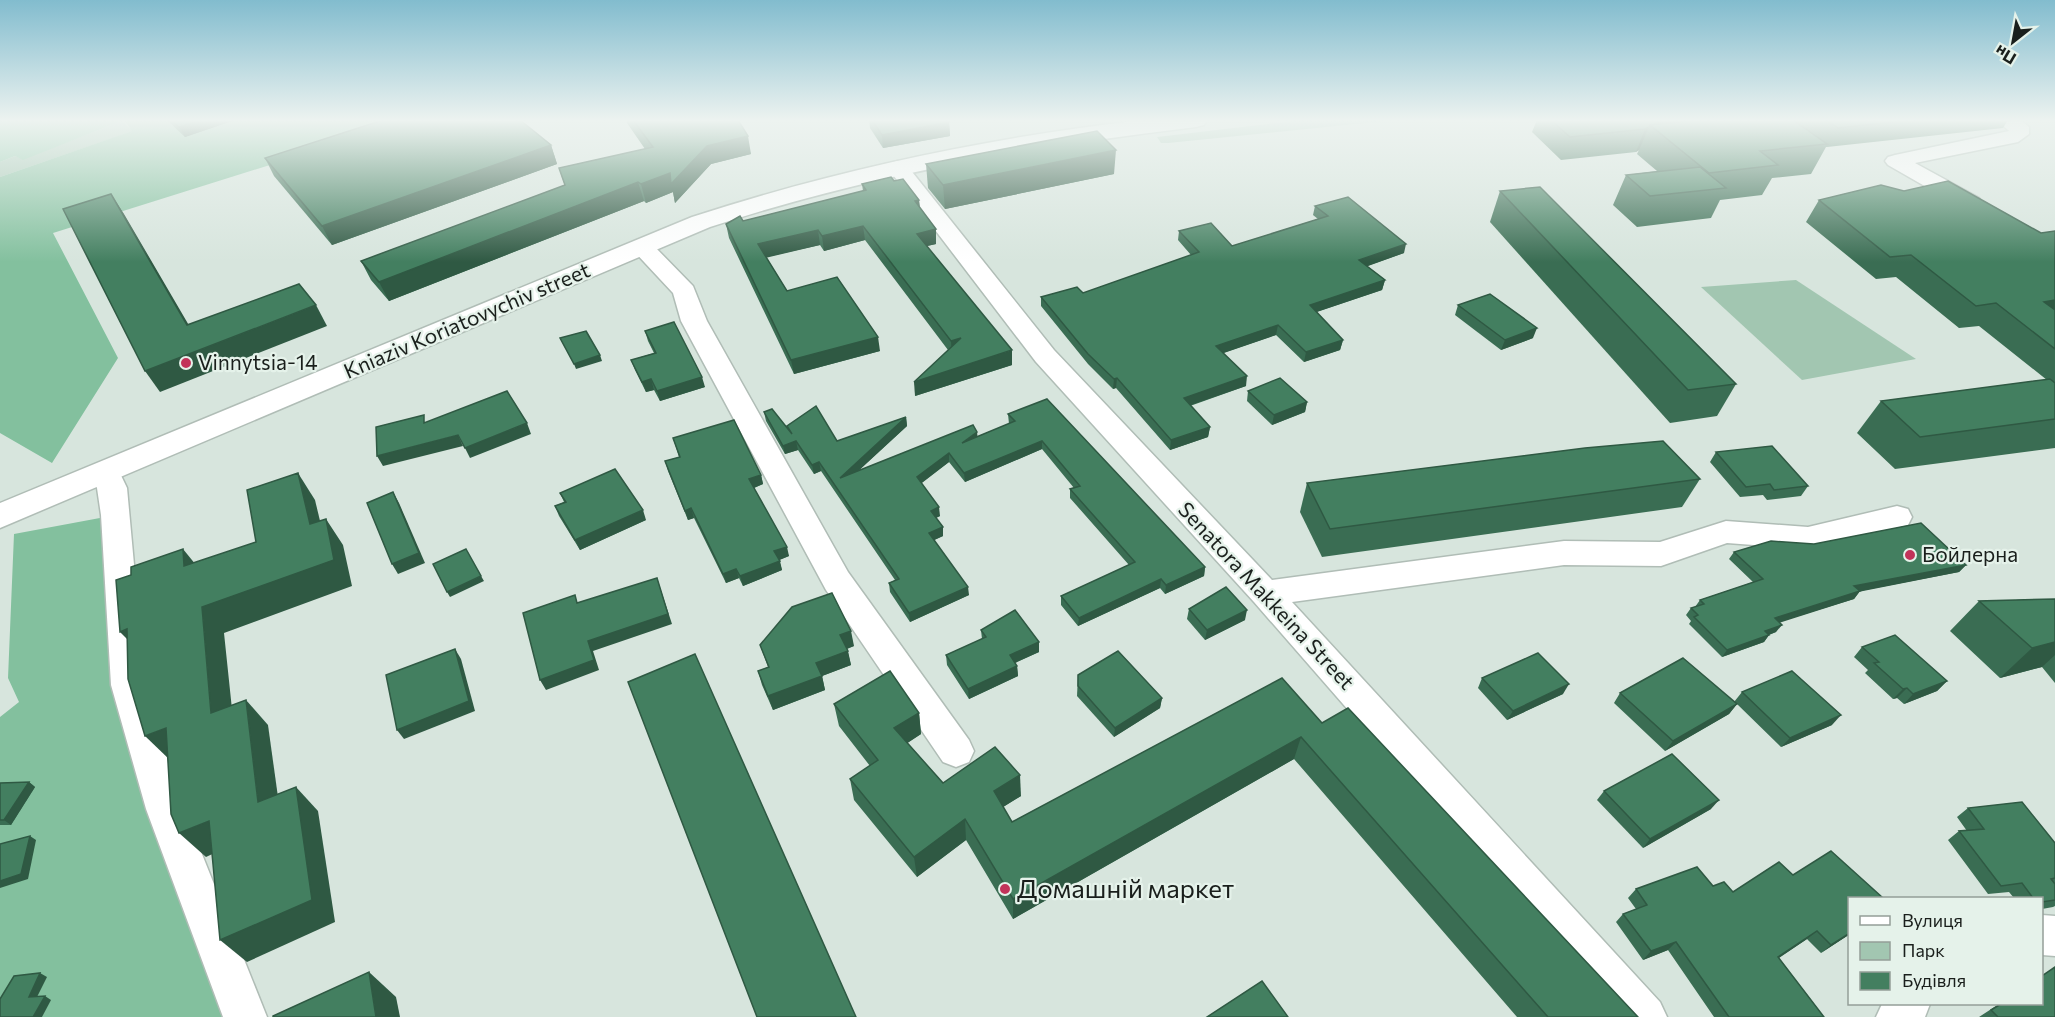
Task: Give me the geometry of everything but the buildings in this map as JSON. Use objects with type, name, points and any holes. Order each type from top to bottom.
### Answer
[{"type":"main road","name":"Kniaziv Koriatovychiv street","points":[[0,516],[701,222],[769,198],[896,167]]},
{"type":"street","name":"Senatora Makkeina Street","points":[[898,167],[1045,356],[1266,593],[1645,1017]]},
{"type":"street","points":[[1907,167],[1985,211]]},
{"type":"street","points":[[643,248],[684,291],[694,321],[837,581],[956,751]]},
{"type":"street","points":[[106,472],[112,488],[116,515],[128,684],[165,809],[244,1017]]},
{"type":"street","points":[[1266,593],[1564,553],[1661,554],[1726,532],[1808,538],[1897,517]]},
{"type":"street","points":[[1898,1017],[1908,1005]]},
{"type":"green space","points":[[0,167],[28,167],[0,177]]},
{"type":"green space","points":[[1796,280],[1916,359],[1802,380],[1701,287]]},
{"type":"shaded area","points":[[27,167],[262,167],[53,233],[118,358],[52,463],[0,433],[0,177]]},
{"type":"shaded area","points":[[116,515],[122,614],[245,1017],[0,1017],[0,717],[19,702],[8,678],[14,534]]},
{"type":"place","name":"Vinnytsia-14","points":[[186,363]]},
{"type":"place","name":"Бойлерна","points":[[1910,555]]},
{"type":"place","name":"Домашній маркет","points":[[1005,889]]}]
